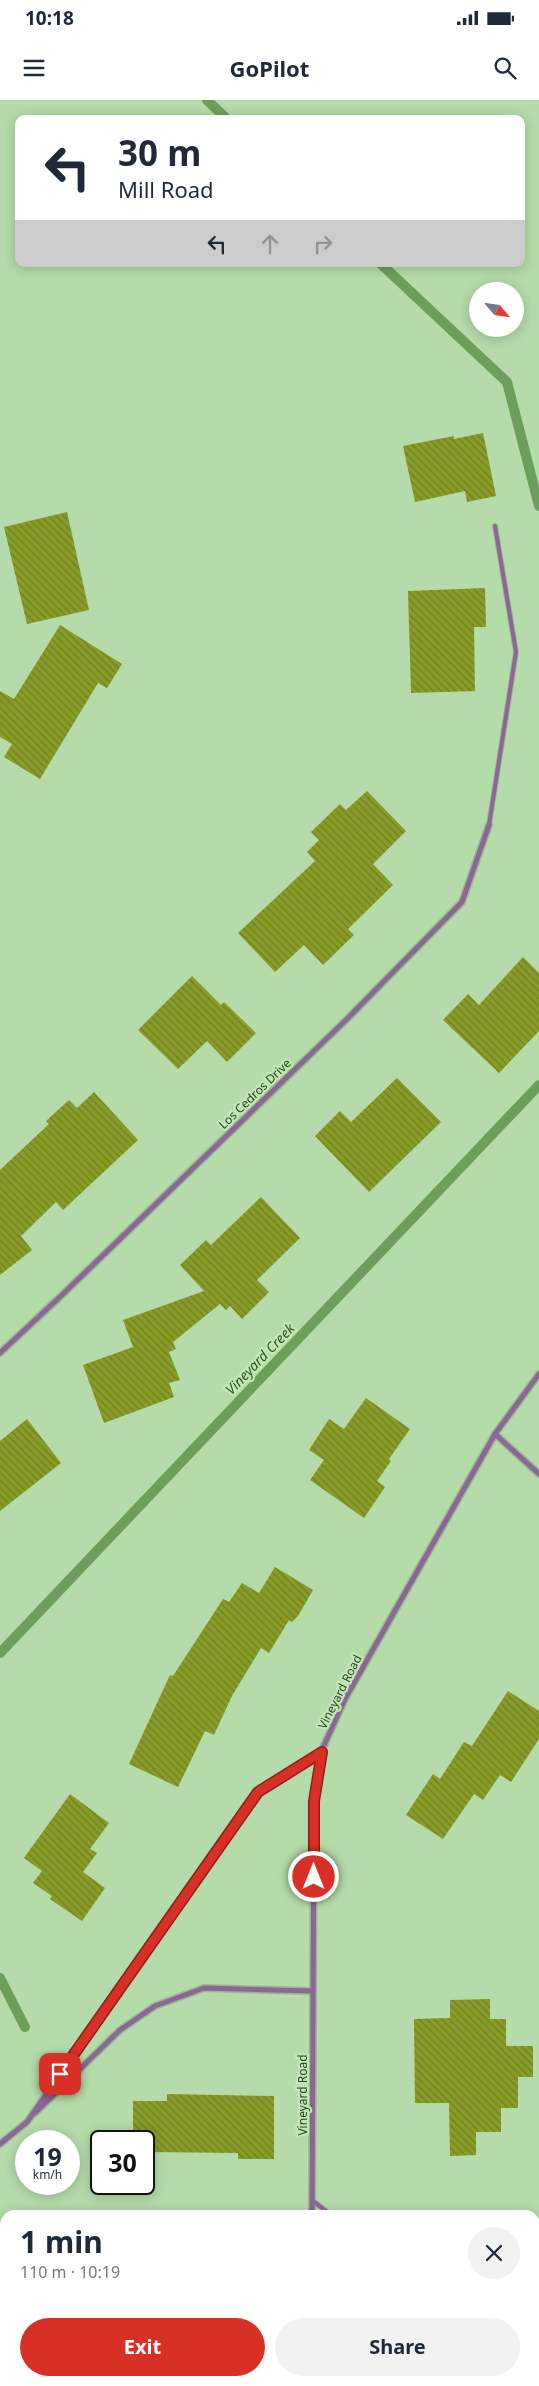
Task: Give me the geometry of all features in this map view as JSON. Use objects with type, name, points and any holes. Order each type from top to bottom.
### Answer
[{"type":"street","name":"Los Cedros Drive","points":[[0,1353],[339,1027],[462,902],[490,825]]},
{"type":"street","name":"Vineyard Road","points":[[312,2210],[314,1801],[322,1752],[345,1699],[495,1434],[539,1374]]},
{"type":"street","points":[[495,1434],[539,1474]]},
{"type":"street","points":[[27,2122],[258,1792],[322,1752]]},
{"type":"street","points":[[0,2144],[27,2122],[120,2030],[155,2006],[204,1988],[313,1991]]},
{"type":"lane","points":[[490,825],[516,652],[495,526]]},
{"type":"lane","points":[[312,2200],[325,2210]]},
{"type":"building","points":[[483,433],[496,496],[467,502],[465,491],[415,502],[403,446],[454,436],[454,439]]},
{"type":"building","points":[[67,512],[89,610],[27,624],[4,527]]},
{"type":"building","points":[[485,588],[486,627],[474,627],[475,691],[411,693],[408,591]]},
{"type":"building","points":[[60,625],[122,664],[107,688],[98,683],[40,779],[4,757],[12,744],[0,737],[0,691],[14,699]]},
{"type":"building","points":[[367,791],[406,831],[373,864],[393,885],[348,929],[354,935],[323,965],[304,945],[275,972],[238,933],[315,861],[307,852],[319,840],[311,832],[340,804],[346,810]]},
{"type":"building","points":[[523,957],[539,973],[539,1031],[499,1073],[443,1020],[468,994],[479,1005]]},
{"type":"building","points":[[192,976],[221,1005],[224,1002],[256,1033],[227,1062],[207,1041],[178,1069],[138,1030]]},
{"type":"building","points":[[397,1078],[441,1122],[369,1192],[315,1136],[340,1111],[351,1122]]},
{"type":"building","points":[[94,1092],[138,1140],[63,1210],[56,1202],[21,1236],[32,1250],[0,1275],[0,1170],[49,1124],[46,1121],[69,1100],[77,1108]]},
{"type":"building","points":[[261,1197],[300,1238],[257,1280],[269,1292],[242,1319],[230,1306],[226,1310],[220,1304],[173,1342],[176,1349],[169,1352],[180,1380],[169,1383],[174,1397],[104,1423],[83,1365],[133,1347],[123,1320],[204,1291],[180,1265],[206,1240],[211,1245]]},
{"type":"building","points":[[366,1398],[410,1429],[389,1459],[391,1461],[377,1481],[385,1487],[364,1518],[310,1480],[324,1460],[309,1450],[329,1419],[344,1429]]},
{"type":"building","points":[[27,1419],[61,1463],[0,1511],[0,1441]]},
{"type":"building","points":[[275,1567],[313,1590],[298,1616],[292,1622],[289,1620],[269,1653],[261,1648],[232,1696],[214,1735],[205,1731],[178,1787],[129,1764],[170,1675],[173,1676],[223,1599],[229,1602],[242,1583],[259,1593]]},
{"type":"building","points":[[508,1691],[539,1711],[539,1739],[511,1782],[500,1775],[483,1800],[474,1794],[443,1839],[406,1815],[433,1774],[440,1779],[464,1742],[472,1746]]},
{"type":"building","points":[[70,1794],[109,1823],[90,1849],[97,1853],[83,1872],[105,1888],[82,1921],[50,1899],[52,1896],[33,1883],[42,1871],[24,1858]]},
{"type":"building","points":[[490,1999],[490,2019],[506,2019],[506,2046],[533,2046],[533,2077],[518,2077],[518,2108],[501,2108],[501,2132],[476,2132],[476,2155],[450,2156],[449,2103],[415,2103],[414,2019],[450,2018],[450,2000]]},
{"type":"building","points":[[167,2094],[274,2096],[274,2159],[238,2159],[238,2153],[155,2152],[155,2130],[133,2130],[133,2101],[167,2101]]},
{"type":"waterway","name":"Vineyard Creek","points":[[207,100],[223,115]]},
{"type":"waterway","name":"Vineyard Creek","points":[[384,267],[507,382],[539,506]]},
{"type":"waterway","name":"Vineyard Creek","points":[[0,1653],[539,1085]]},
{"type":"waterway","name":"Vineyard Creek","points":[[0,1978],[25,2027]]},
{"type":"route","points":[[60,2074],[258,1792],[322,1752],[314,1801],[314,1877]]}]
